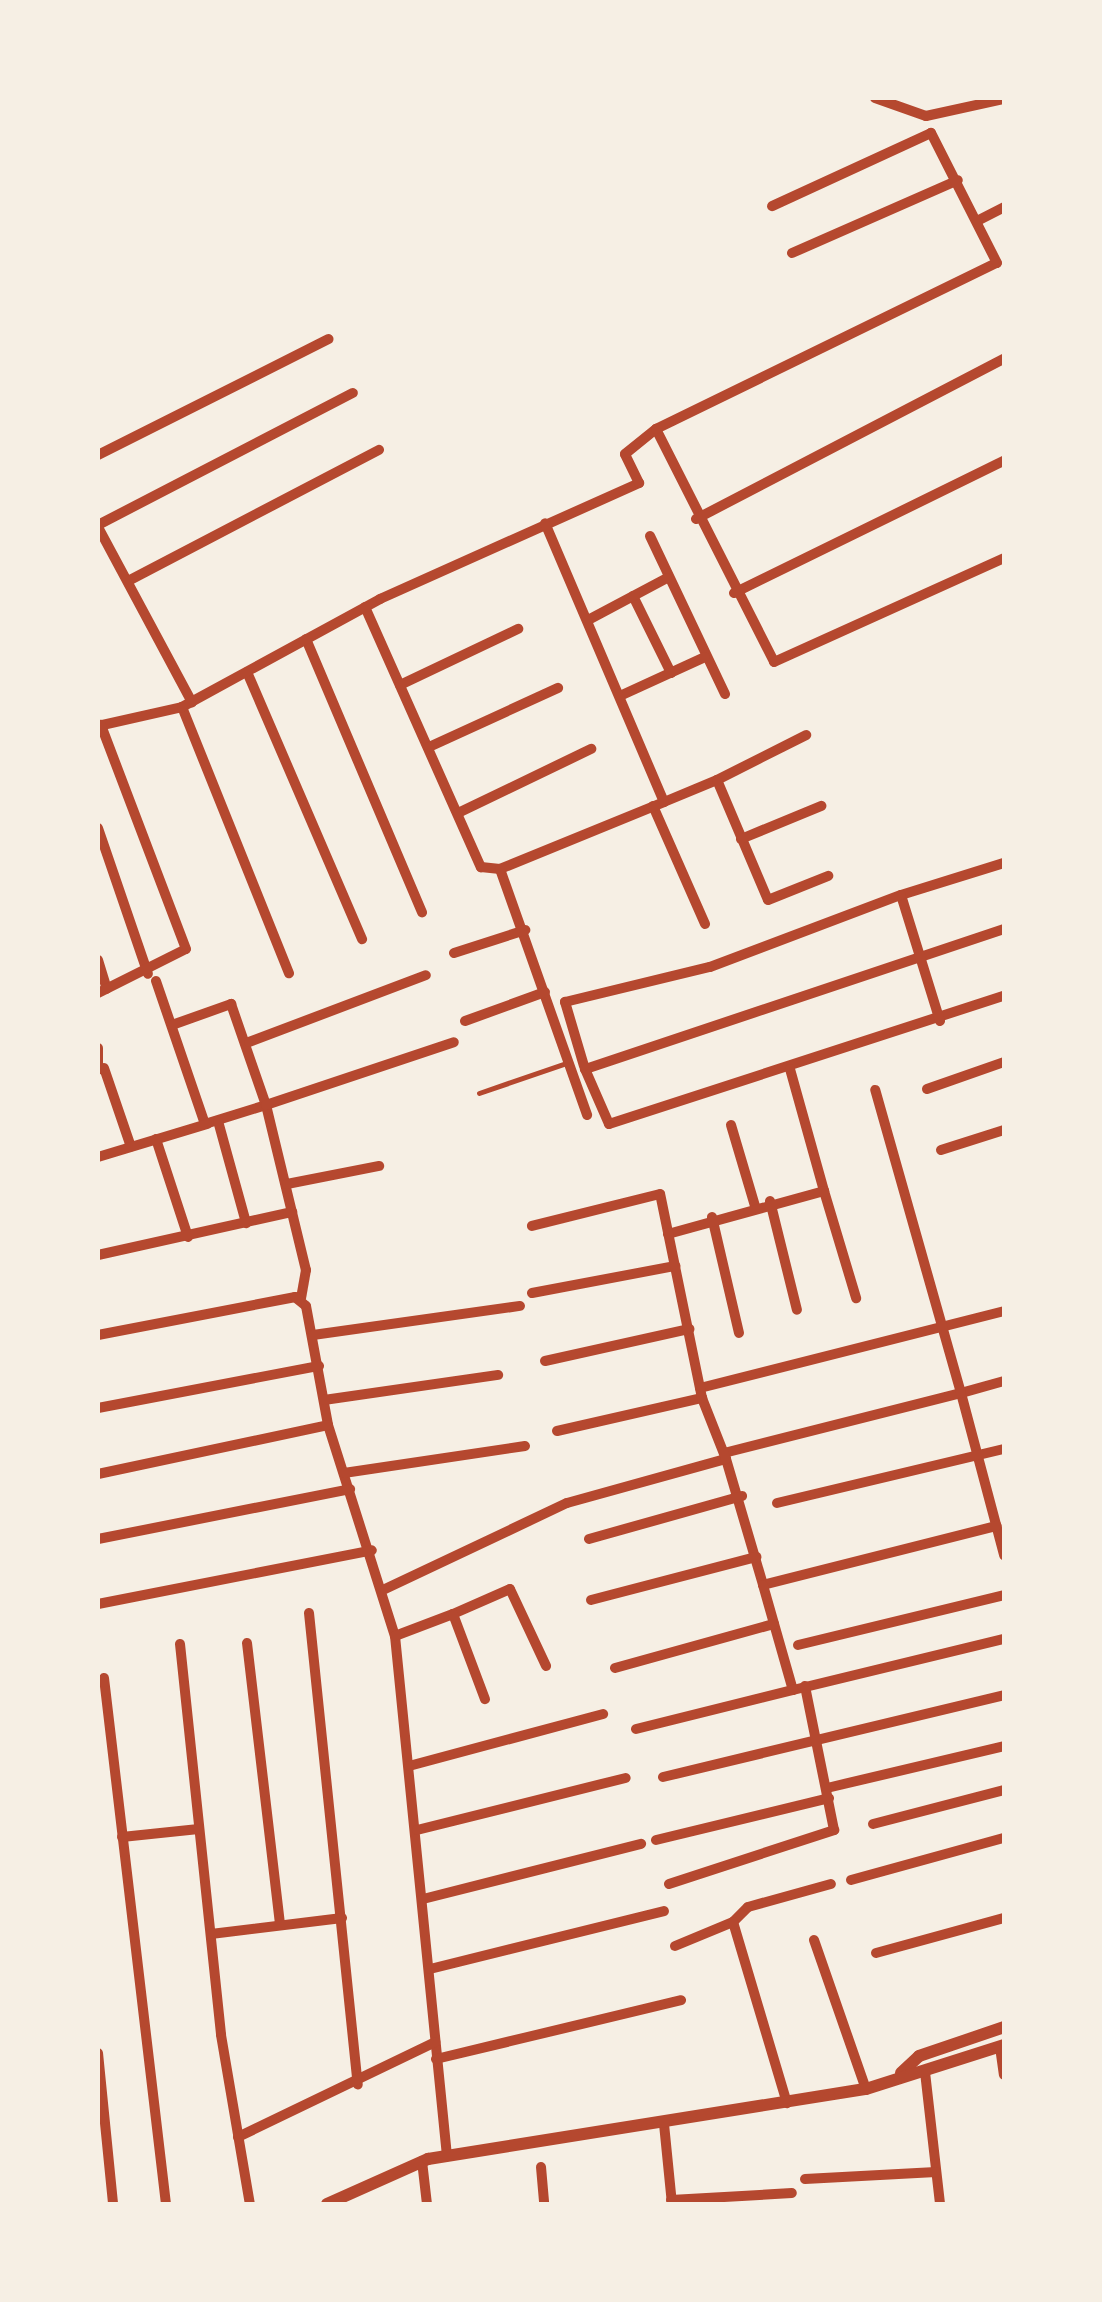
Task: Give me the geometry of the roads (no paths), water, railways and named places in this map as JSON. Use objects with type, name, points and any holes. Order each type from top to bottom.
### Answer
[{"type":"street","points":[[875,98],[926,116],[1004,99]]},
{"type":"street","points":[[772,206],[932,133],[1004,276]]},
{"type":"street","points":[[792,253],[958,180]]},
{"type":"street","points":[[979,220],[1004,207]]},
{"type":"street","points":[[98,960],[102,991],[152,978],[186,949],[99,725],[187,704],[366,607],[639,482],[626,454],[656,429],[997,263]]},
{"type":"street","points":[[98,455],[329,338]]},
{"type":"street","points":[[696,519],[1004,359]]},
{"type":"street","points":[[289,973],[187,704],[130,580],[98,526],[353,392]]},
{"type":"street","points":[[656,429],[696,519],[774,662],[1004,558]]},
{"type":"street","points":[[130,580],[380,450]]},
{"type":"street","points":[[734,594],[1004,461]]},
{"type":"street","points":[[545,523],[622,695],[658,804],[705,924]]},
{"type":"street","points":[[650,536],[725,694]]},
{"type":"street","points":[[590,620],[667,578]]},
{"type":"street","points":[[633,596],[671,673]]},
{"type":"street","points":[[366,607],[481,867],[500,869],[717,780],[806,735]]},
{"type":"street","points":[[400,684],[518,629]]},
{"type":"street","points":[[306,640],[422,912]]},
{"type":"street","points":[[622,695],[705,657]]},
{"type":"street","points":[[247,672],[362,939]]},
{"type":"street","points":[[428,746],[558,688]]},
{"type":"street","points":[[458,812],[591,749]]},
{"type":"street","points":[[717,780],[768,900],[828,876]]},
{"type":"street","points":[[741,839],[821,806]]},
{"type":"street","points":[[98,828],[152,978],[212,1122],[246,1223]]},
{"type":"street","points":[[1004,862],[710,966],[565,1002],[584,1066],[608,1124],[790,1070],[1004,996]]},
{"type":"street","points":[[500,869],[525,930],[587,1114]]},
{"type":"street","points":[[900,896],[940,1021]]},
{"type":"street","points":[[584,1066],[921,962],[1004,928]]},
{"type":"street","points":[[454,953],[525,930]]},
{"type":"street","points":[[249,1042],[426,975]]},
{"type":"street","points":[[465,1021],[546,992]]},
{"type":"street","points":[[172,1025],[231,1004],[249,1042],[287,1184],[306,1270],[301,1298],[313,1335],[328,1425],[385,1589],[395,1636],[447,2156]]},
{"type":"street","points":[[98,1157],[454,1042]]},
{"type":"street","points":[[98,1048],[101,1069],[131,1147]]},
{"type":"street","points":[[927,1089],[1004,1062]]},
{"type":"street","points":[[790,1070],[856,1298]]},
{"type":"street","points":[[875,1090],[944,1325],[1004,1555]]},
{"type":"street","points":[[731,1124],[755,1206]]},
{"type":"street","points":[[941,1150],[1004,1130]]},
{"type":"street","points":[[156,1140],[188,1237]]},
{"type":"street","points":[[287,1184],[379,1166]]},
{"type":"street","points":[[532,1226],[654,1191],[668,1234],[701,1393],[742,1496],[792,1690]]},
{"type":"street","points":[[668,1234],[712,1217],[824,1191]]},
{"type":"street","points":[[770,1202],[797,1310]]},
{"type":"street","points":[[98,1255],[292,1212]]},
{"type":"street","points":[[712,1217],[739,1333]]},
{"type":"street","points":[[532,1293],[675,1266]]},
{"type":"street","points":[[98,1334],[301,1298]]},
{"type":"street","points":[[313,1335],[520,1306]]},
{"type":"street","points":[[557,1431],[1004,1311]]},
{"type":"street","points":[[545,1362],[689,1329]]},
{"type":"street","points":[[98,1408],[318,1366]]},
{"type":"street","points":[[324,1400],[498,1375]]},
{"type":"street","points":[[385,1589],[567,1503],[725,1456],[1004,1382]]},
{"type":"street","points":[[98,1474],[328,1425]]},
{"type":"street","points":[[344,1472],[525,1446]]},
{"type":"street","points":[[778,1503],[1004,1449]]},
{"type":"street","points":[[98,1539],[350,1490]]},
{"type":"street","points":[[589,1539],[742,1496]]},
{"type":"street","points":[[763,1585],[997,1526]]},
{"type":"street","points":[[98,1604],[372,1550]]},
{"type":"street","points":[[591,1600],[756,1558]]},
{"type":"street","points":[[395,1636],[510,1589],[546,1666]]},
{"type":"street","points":[[798,1646],[1004,1595]]},
{"type":"street","points":[[309,1613],[358,2084]]},
{"type":"street","points":[[453,1614],[486,1699]]},
{"type":"street","points":[[615,1668],[774,1624]]},
{"type":"street","points":[[636,1728],[1004,1639]]},
{"type":"street","points":[[248,1643],[280,1924]]},
{"type":"street","points":[[180,1644],[211,1934],[250,2204]]},
{"type":"street","points":[[104,1678],[166,2204]]},
{"type":"street","points":[[669,1884],[834,1830],[805,1686]]},
{"type":"street","points":[[663,1777],[1002,1696],[1004,1711]]},
{"type":"street","points":[[408,1766],[604,1714]]},
{"type":"street","points":[[656,1840],[1004,1746]]},
{"type":"street","points":[[417,1830],[626,1778]]},
{"type":"street","points":[[872,1824],[1004,1790]]},
{"type":"street","points":[[122,1837],[200,1829]]},
{"type":"street","points":[[851,1880],[1004,1838]]},
{"type":"street","points":[[423,1899],[641,1844]]},
{"type":"street","points":[[675,1946],[733,1922],[748,1907],[831,1884]]},
{"type":"street","points":[[430,1968],[664,1911]]},
{"type":"street","points":[[211,1934],[342,1918]]},
{"type":"street","points":[[876,1954],[1004,1918]]},
{"type":"street","points":[[733,1922],[787,2103]]},
{"type":"street","points":[[814,1940],[866,2088]]},
{"type":"street","points":[[436,2059],[681,2000]]},
{"type":"street","points":[[901,2074],[919,2056],[1004,2027]]},
{"type":"street","points":[[238,2137],[358,2084],[435,2042]]},
{"type":"street","points":[[327,2204],[422,2161],[866,2088],[901,2074],[925,2072],[1002,2046],[1004,2075]]},
{"type":"street","points":[[98,2053],[113,2204]]},
{"type":"street","points":[[925,2072],[940,2204]]},
{"type":"street","points":[[664,2124],[672,2202],[792,2194]]},
{"type":"street","points":[[422,2161],[427,2204]]},
{"type":"street","points":[[541,2167],[544,2204]]},
{"type":"street","points":[[806,2179],[936,2172]]},
{"type":"lane","points":[[480,1093],[569,1062]]}]
